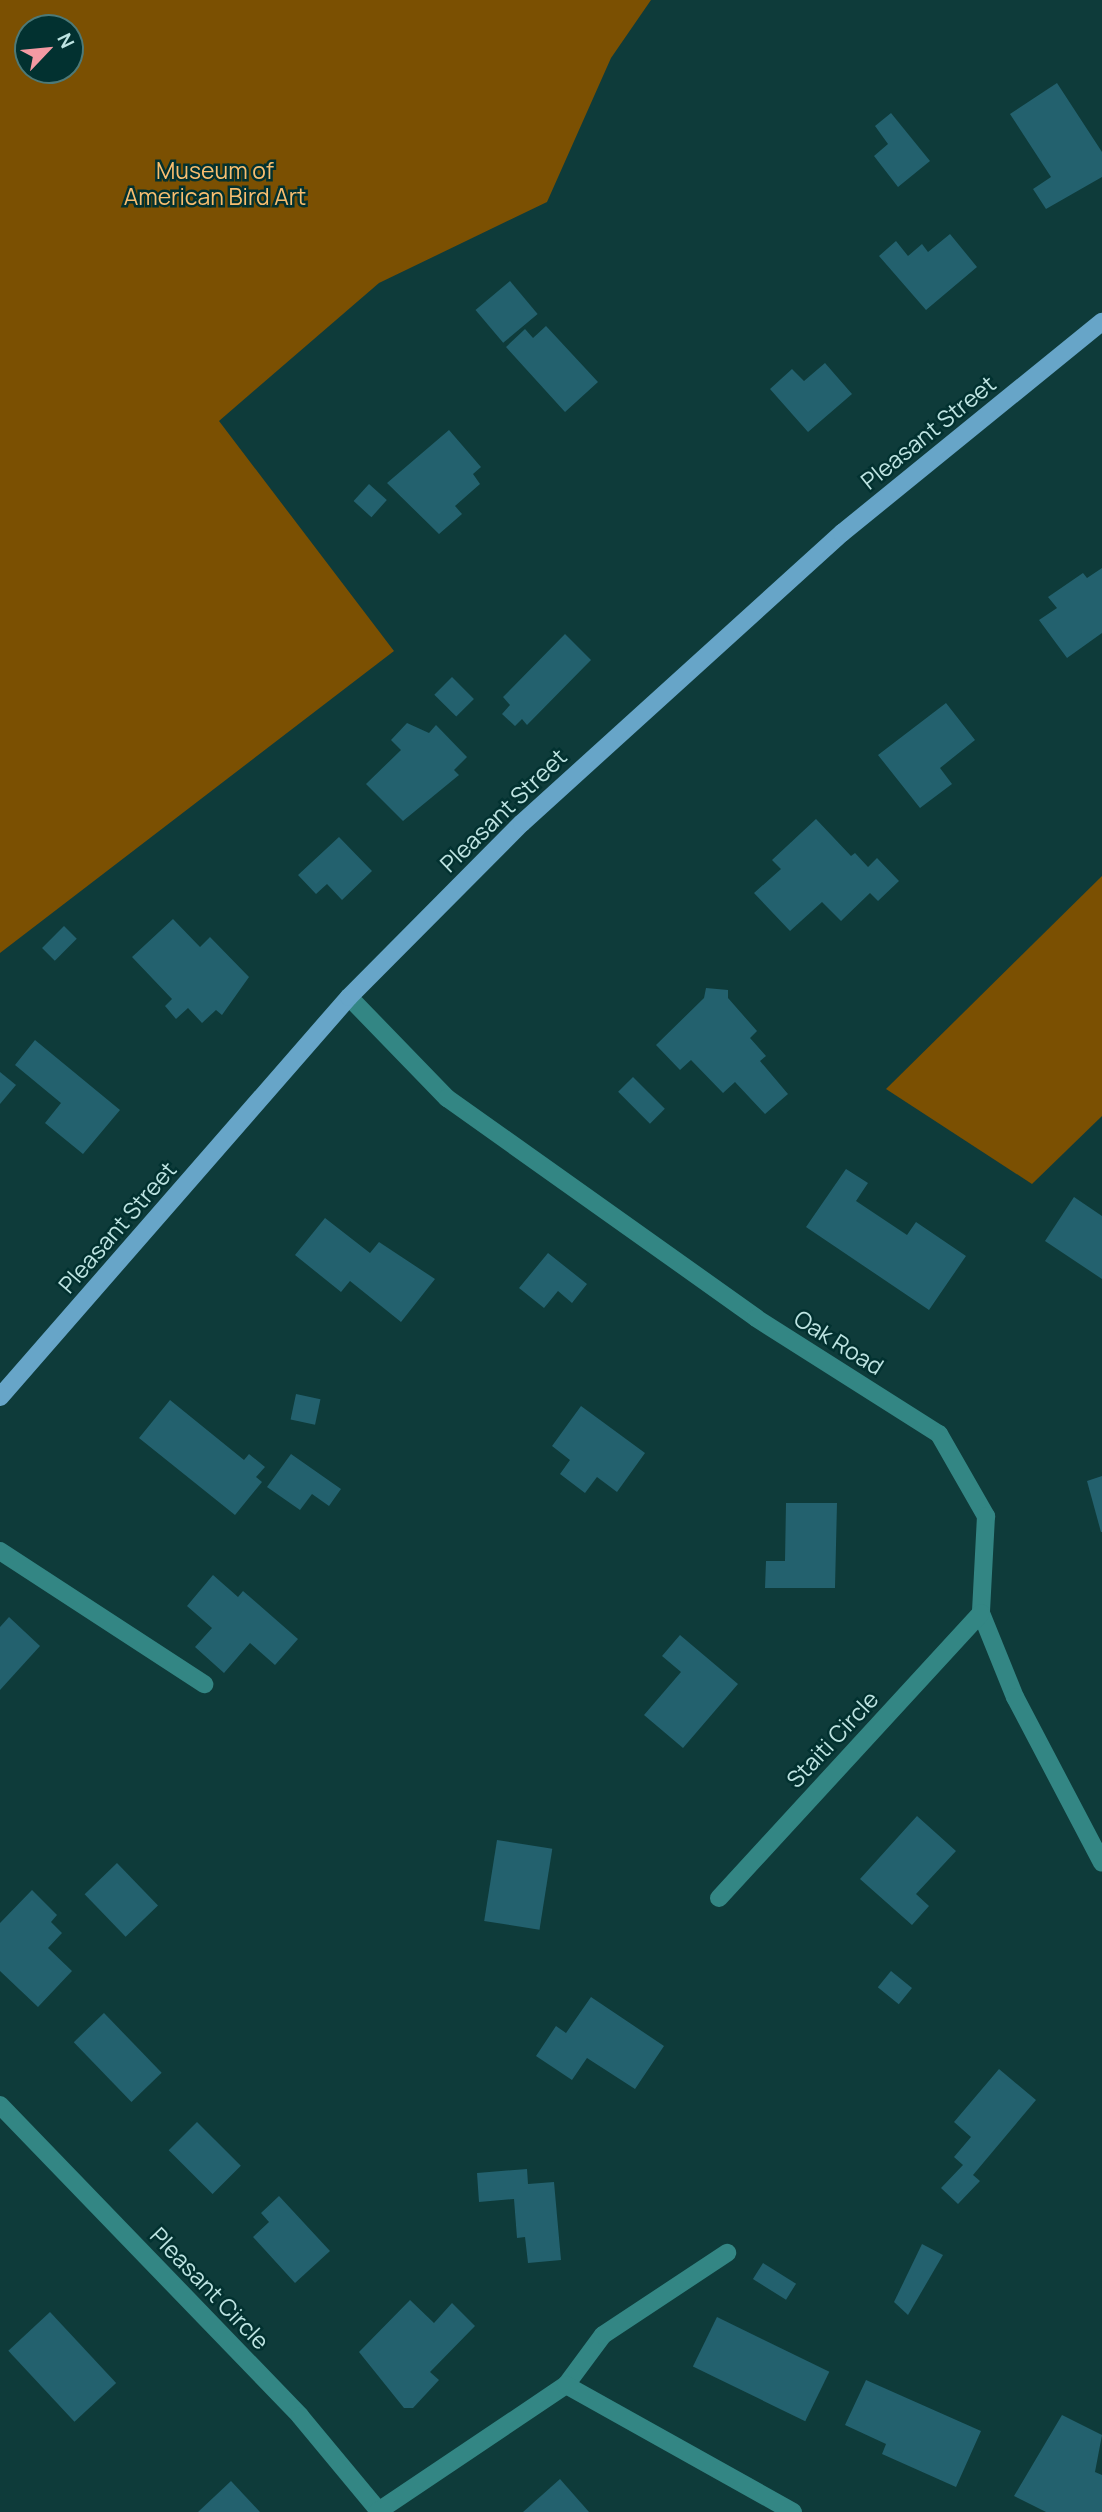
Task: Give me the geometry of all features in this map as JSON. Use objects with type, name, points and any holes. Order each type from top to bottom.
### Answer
[{"type":"main road","name":"Pleasant Street","points":[[0,1397],[349,997],[522,823],[702,657],[842,533],[1102,322]]},
{"type":"street","name":"Oak Road","points":[[349,997],[447,1098],[756,1318],[939,1434],[986,1516],[981,1613],[1015,1697],[1102,1863]]},
{"type":"street","points":[[0,1550],[204,1684]]},
{"type":"street","name":"Staiti Circle","points":[[719,1898],[981,1613]]},
{"type":"street","name":"Pleasant Circle","points":[[0,2105],[300,2416],[377,2511],[566,2385],[603,2335],[727,2253]]},
{"type":"street","points":[[566,2385],[793,2512]]},
{"type":"green space","name":"Museum of American Bird Art","points":[[0,0],[651,0],[611,58],[547,202],[379,283],[219,421],[394,651],[0,953]]},
{"type":"green space","points":[[1102,876],[1102,1116],[1032,1184],[886,1089]]},
{"type":"building","points":[[1057,83],[1102,152],[1102,177],[1046,209],[1033,189],[1051,177],[1010,114]]},
{"type":"building","points":[[891,113],[930,161],[898,187],[874,156],[888,144],[875,126]]},
{"type":"building","points":[[950,234],[977,267],[926,310],[879,256],[896,241],[908,256],[922,244],[928,252]]},
{"type":"building","points":[[510,281],[538,314],[503,343],[476,310]]},
{"type":"building","points":[[546,326],[598,382],[565,412],[506,347],[525,329],[533,338]]},
{"type":"building","points":[[825,363],[852,394],[808,432],[770,389],[792,369],[804,381]]},
{"type":"building","points":[[449,430],[481,467],[473,474],[480,484],[455,506],[462,514],[439,534],[387,483]]},
{"type":"building","points":[[369,484],[387,500],[371,517],[354,501]]},
{"type":"building","points":[[1102,568],[1102,633],[1067,658],[1039,620],[1057,608],[1048,597],[1083,573],[1087,578]]},
{"type":"building","points":[[565,634],[591,660],[527,725],[522,719],[515,726],[502,714],[510,705],[503,697]]},
{"type":"building","points":[[452,677],[474,699],[456,717],[434,695]]},
{"type":"building","points":[[946,703],[975,740],[940,768],[952,784],[920,808],[878,755]]},
{"type":"building","points":[[407,723],[429,733],[436,725],[467,757],[454,770],[459,775],[403,821],[366,784],[401,750],[391,740]]},
{"type":"building","points":[[816,819],[851,856],[855,853],[868,867],[877,858],[899,881],[878,901],[870,893],[841,921],[822,902],[790,931],[754,893],[781,869],[772,860]]},
{"type":"building","points":[[339,837],[372,871],[342,900],[327,884],[316,894],[298,875]]},
{"type":"building","points":[[173,919],[200,947],[210,937],[249,977],[222,1015],[216,1010],[202,1023],[188,1008],[176,1019],[165,1006],[172,999],[132,957]]},
{"type":"building","points":[[64,926],[77,939],[55,961],[42,948]]},
{"type":"building","points":[[706,988],[728,990],[728,998],[757,1031],[750,1038],[766,1056],[760,1061],[788,1094],[765,1114],[735,1082],[723,1093],[691,1060],[680,1070],[656,1045],[704,998]]},
{"type":"building","points":[[35,1040],[120,1110],[83,1154],[45,1123],[61,1103],[15,1065]]},
{"type":"building","points":[[0,1072],[16,1085],[0,1104]]},
{"type":"building","points":[[633,1077],[665,1109],[650,1124],[618,1092]]},
{"type":"building","points":[[846,1169],[868,1183],[856,1201],[907,1235],[916,1222],[966,1256],[929,1310],[806,1227]]},
{"type":"building","points":[[1074,1197],[1102,1216],[1102,1279],[1045,1241]]},
{"type":"building","points":[[325,1218],[370,1253],[379,1242],[435,1279],[401,1322],[350,1281],[341,1292],[295,1255]]},
{"type":"building","points":[[548,1253],[587,1284],[572,1303],[558,1291],[544,1308],[519,1288]]},
{"type":"building","points":[[296,1394],[320,1399],[315,1425],[291,1419]]},
{"type":"building","points":[[170,1400],[244,1460],[249,1454],[265,1467],[256,1477],[262,1482],[235,1515],[139,1438]]},
{"type":"building","points":[[581,1406],[645,1453],[617,1492],[597,1477],[585,1493],[560,1474],[570,1460],[552,1446]]},
{"type":"building","points":[[291,1454],[341,1489],[329,1506],[312,1494],[300,1510],[267,1487]]},
{"type":"building","points":[[1102,1476],[1102,1532],[1101,1532],[1087,1481]]},
{"type":"building","points":[[786,1503],[837,1503],[835,1588],[765,1588],[766,1561],[785,1561]]},
{"type":"building","points":[[213,1575],[238,1597],[243,1591],[298,1639],[275,1665],[250,1643],[224,1673],[195,1647],[212,1628],[187,1606]]},
{"type":"building","points":[[9,1617],[40,1646],[0,1690],[0,1627]]},
{"type":"building","points":[[680,1635],[738,1684],[683,1748],[644,1715],[681,1672],[662,1656]]},
{"type":"building","points":[[917,1816],[956,1851],[916,1894],[929,1906],[912,1925],[860,1879]]},
{"type":"building","points":[[497,1840],[552,1849],[539,1930],[484,1921]]},
{"type":"building","points":[[117,1863],[158,1905],[126,1937],[85,1894]]},
{"type":"building","points":[[32,1890],[57,1915],[51,1922],[62,1933],[48,1948],[72,1971],[38,2007],[0,1971],[0,1923]]},
{"type":"building","points":[[891,1971],[912,1988],[899,2004],[878,1987]]},
{"type":"building","points":[[591,1997],[664,2046],[635,2089],[587,2058],[572,2080],[536,2056],[556,2026],[566,2033]]},
{"type":"building","points":[[104,2013],[162,2073],[131,2102],[74,2042]]},
{"type":"building","points":[[999,2069],[1036,2100],[973,2175],[980,2181],[958,2204],[941,2188],[963,2165],[954,2157],[971,2137],[954,2122]]},
{"type":"building","points":[[197,2122],[241,2166],[213,2194],[169,2150]]},
{"type":"building","points":[[527,2169],[528,2184],[554,2182],[561,2260],[528,2263],[525,2237],[517,2238],[514,2199],[479,2202],[477,2173]]},
{"type":"building","points":[[279,2196],[330,2251],[295,2283],[253,2237],[269,2222],[261,2213]]},
{"type":"building","points":[[922,2244],[943,2255],[908,2315],[894,2302]]},
{"type":"building","points":[[763,2263],[796,2284],[786,2300],[753,2279]]},
{"type":"building","points":[[410,2300],[434,2323],[452,2303],[475,2326],[430,2372],[439,2380],[413,2408],[404,2408],[359,2352]]},
{"type":"building","points":[[50,2312],[116,2383],[74,2422],[8,2351]]},
{"type":"building","points":[[717,2317],[829,2372],[805,2421],[693,2366]]},
{"type":"building","points":[[866,2380],[981,2431],[956,2487],[882,2454],[886,2444],[845,2425]]},
{"type":"building","points":[[1062,2415],[1102,2435],[1095,2472],[1102,2475],[1102,2512],[1046,2512],[1014,2496]]},
{"type":"building","points":[[560,2479],[589,2512],[523,2512]]},
{"type":"building","points":[[231,2481],[260,2512],[198,2512]]}]
